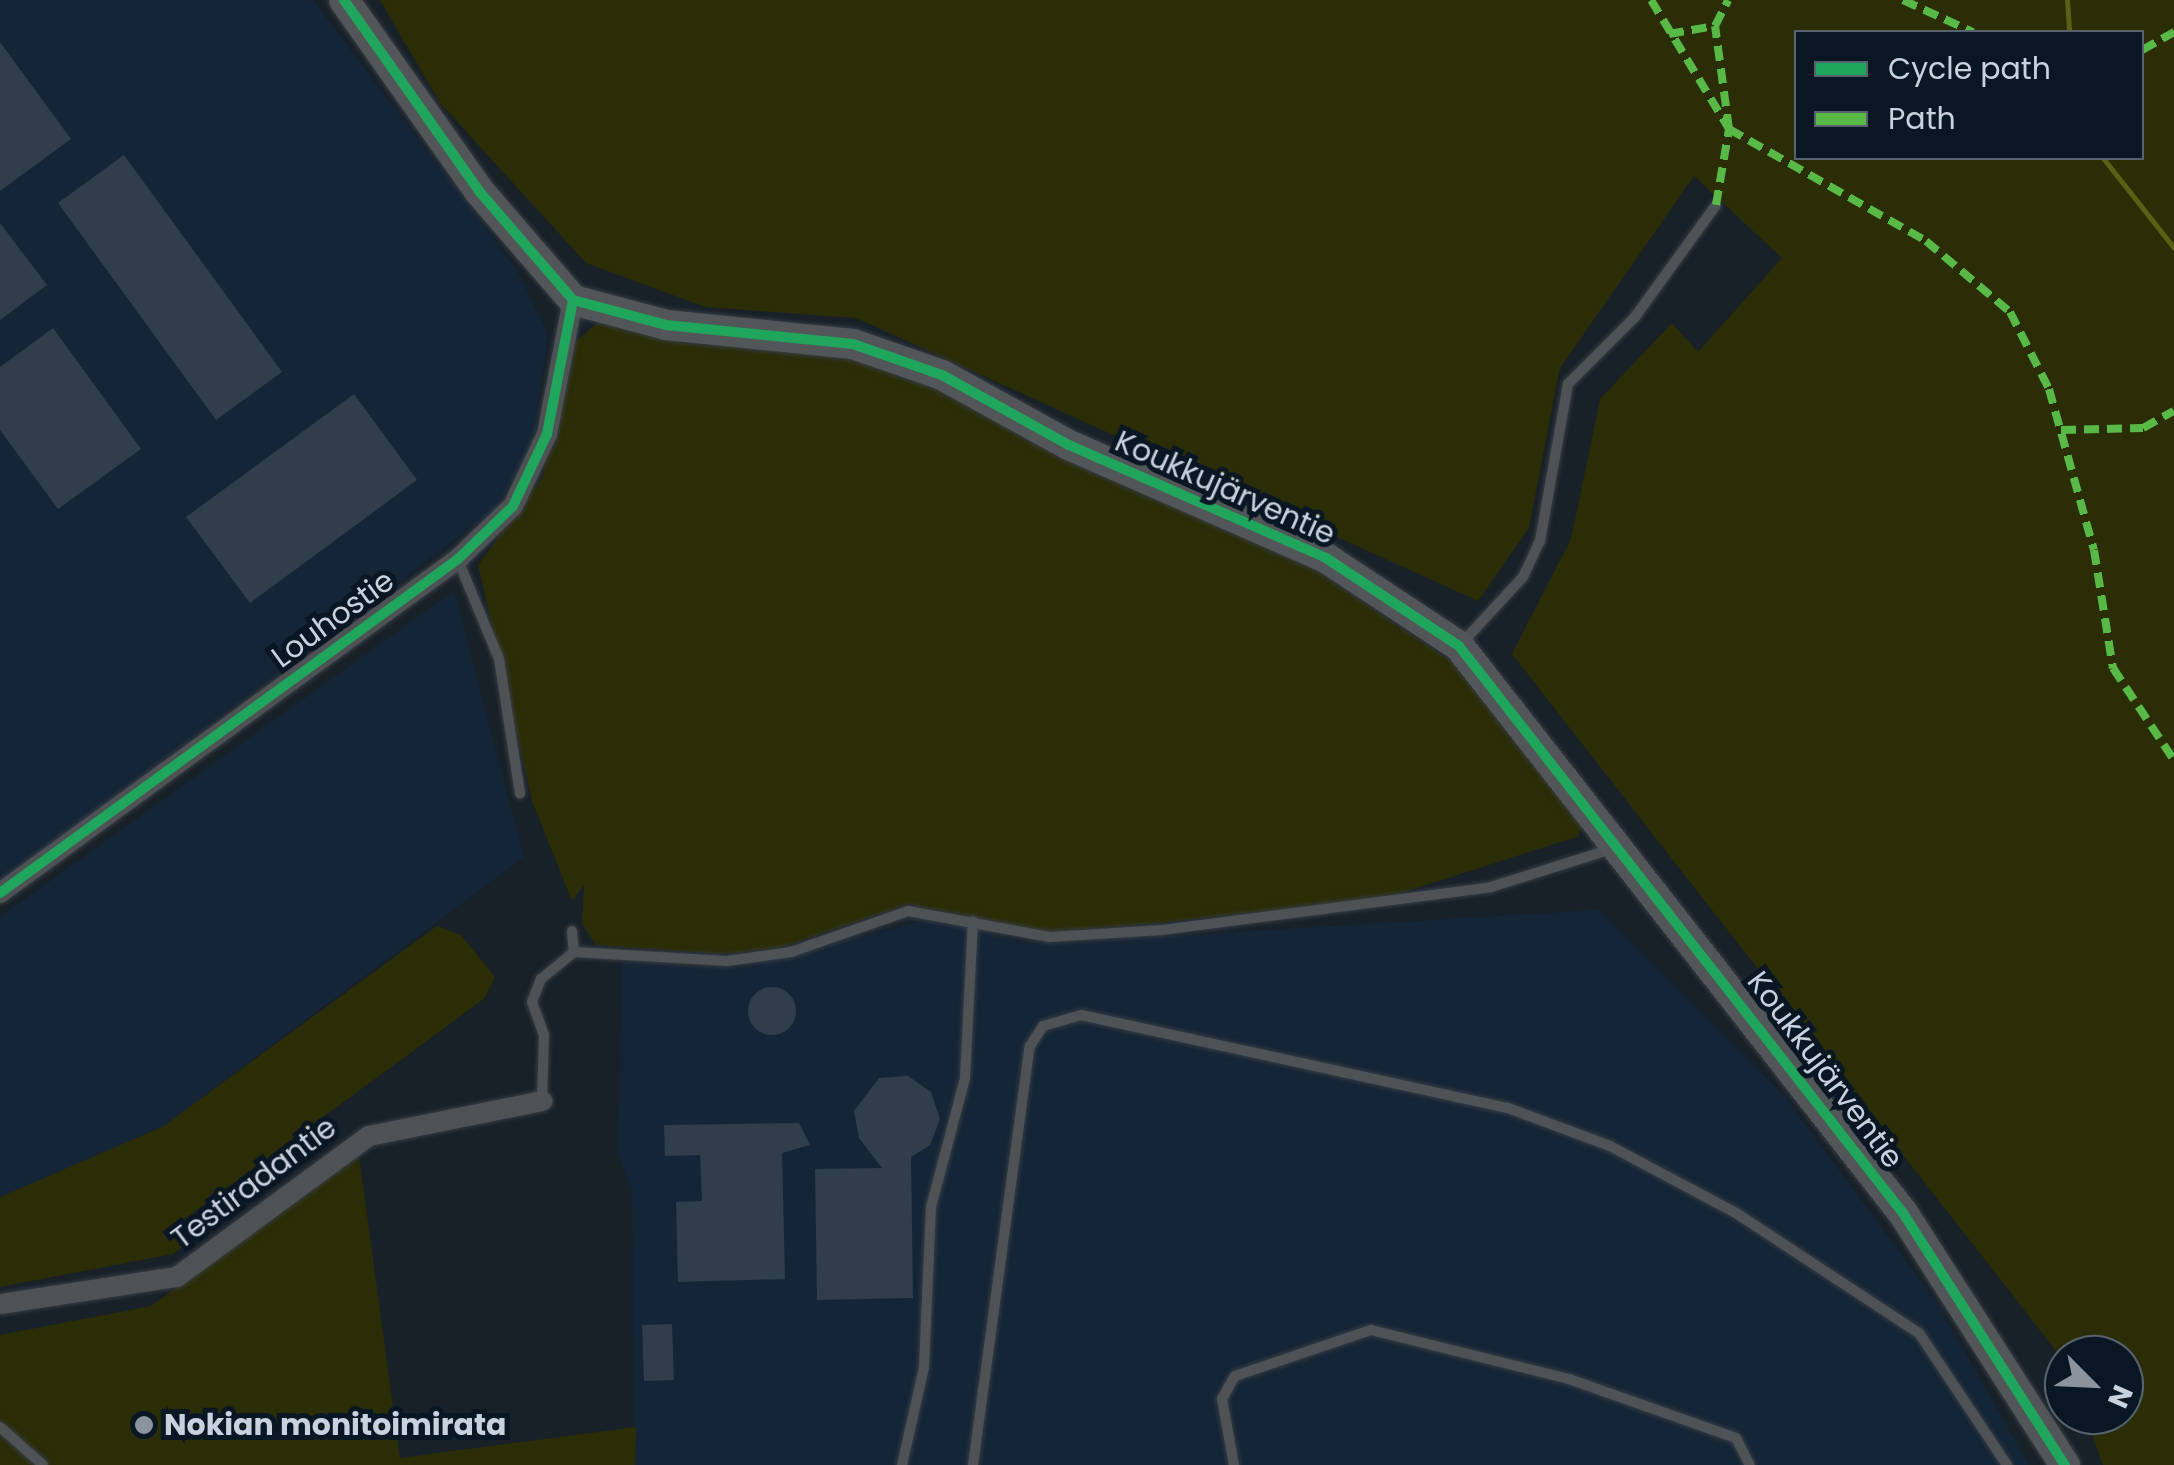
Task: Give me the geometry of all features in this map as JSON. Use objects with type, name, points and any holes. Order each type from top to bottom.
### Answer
[{"type":"street","points":[[344,0],[479,191],[574,300]]},
{"type":"street","name":"Louhostie","points":[[0,894],[458,560],[534,475],[574,300]]},
{"type":"street","name":"Koukkujärventie","points":[[574,300],[666,326],[853,344],[942,375],[1069,445],[1326,558],[1459,646],[1620,846],[1904,1213],[2065,1465]]},
{"type":"street","name":"Testiradantie","points":[[0,1304],[177,1277],[368,1136],[542,1101]]},
{"type":"lane","points":[[1459,646],[1523,577],[1540,541],[1568,384],[1635,317],[1716,204]]},
{"type":"lane","points":[[458,560],[499,659],[520,793]]},
{"type":"lane","points":[[542,1101],[544,1035],[532,1002],[541,979],[574,952],[727,961],[790,952],[908,911],[1050,937],[1162,930],[1491,887],[1620,846]]},
{"type":"lane","points":[[902,1465],[924,1367],[932,1208],[965,1078],[973,920]]},
{"type":"lane","points":[[572,931],[574,952]]},
{"type":"lane","points":[[973,1465],[1030,1046],[1043,1026],[1081,1015],[1508,1108],[1610,1146],[1736,1213],[1919,1333],[2006,1465]]},
{"type":"lane","points":[[1234,1465],[1222,1399],[1235,1376],[1371,1330],[1569,1379],[1736,1438],[1750,1465]]},
{"type":"lane","points":[[0,1426],[44,1465]]},
{"type":"shaded area","points":[[0,0],[313,0],[516,268],[548,334],[533,444],[496,509],[0,883]]},
{"type":"shaded area","points":[[454,591],[524,857],[162,1127],[0,1197],[0,917]]},
{"type":"shaded area","points":[[1598,910],[1786,1098],[1937,1303],[2029,1465],[635,1465],[632,1191],[618,1153],[622,962],[740,968],[941,916],[1015,941],[1053,943]]},
{"type":"green space","points":[[380,0],[2174,0],[2174,1465],[2103,1465],[2092,1435],[2144,1435],[2144,1335],[2044,1335],[1512,654],[1571,539],[1600,399],[1672,323],[1698,352],[1782,258],[1694,176],[1560,368],[1529,528],[1478,601],[856,318],[705,307],[586,263],[440,103]]},
{"type":"green space","points":[[600,321],[685,343],[850,356],[936,387],[1311,567],[1455,664],[1582,824],[1579,836],[1389,897],[1159,923],[1046,932],[908,904],[782,947],[724,954],[596,945],[582,924],[584,885],[572,901],[532,801],[478,565],[542,478],[576,341]]},
{"type":"green space","points":[[437,926],[461,935],[495,977],[485,998],[175,1226],[183,1246],[173,1254],[0,1287],[0,1197],[162,1127]]},
{"type":"green space","points":[[359,1156],[400,1458],[636,1427],[635,1465],[0,1465],[0,1335],[151,1306]]},
{"type":"building","points":[[0,42],[71,139],[0,191]]},
{"type":"building","points":[[124,155],[282,372],[216,420],[58,203]]},
{"type":"building","points":[[0,223],[47,285],[0,320]]},
{"type":"building","points":[[53,328],[141,449],[58,509],[0,430],[0,367]]},
{"type":"building","points":[[354,394],[417,480],[250,603],[186,517]]},
{"type":"building","points":[[772,987],[789,994],[796,1011],[789,1028],[772,1035],[755,1028],[748,1011],[755,994]]},
{"type":"building","points":[[908,1076],[931,1092],[940,1119],[930,1145],[911,1157],[913,1298],[817,1300],[815,1169],[882,1168],[859,1138],[854,1111],[879,1078]]},
{"type":"building","points":[[799,1123],[810,1145],[782,1153],[785,1279],[678,1282],[676,1202],[702,1201],[700,1155],[665,1156],[664,1125]]},
{"type":"building","points":[[672,1324],[674,1380],[644,1381],[642,1325]]},
{"type":"waterway","points":[[2067,0],[2069,30]]},
{"type":"waterway","points":[[2105,160],[2174,248]]},
{"type":"marked path","points":[[1651,0],[1729,129],[1926,241],[2010,312],[2049,389],[2094,550],[2113,668],[2174,760]]},
{"type":"marked path","points":[[1716,205],[1729,129],[1715,26],[1728,0]]},
{"type":"marked path","points":[[1903,0],[1969,30]]},
{"type":"marked path","points":[[1669,34],[1715,26]]},
{"type":"marked path","points":[[2144,49],[2174,32]]},
{"type":"marked path","points":[[2061,430],[2143,428],[2174,411]]},
{"type":"cycle path","points":[[344,0],[479,191],[573,300],[666,325],[853,344],[942,375],[1069,445],[1326,558],[1459,646],[1903,1213],[2065,1465]]},
{"type":"cycle path","points":[[0,893],[458,559],[513,506],[547,434],[573,300]]},
{"type":"place","name":"Nokian monitoimirata","points":[[144,1425]]}]
